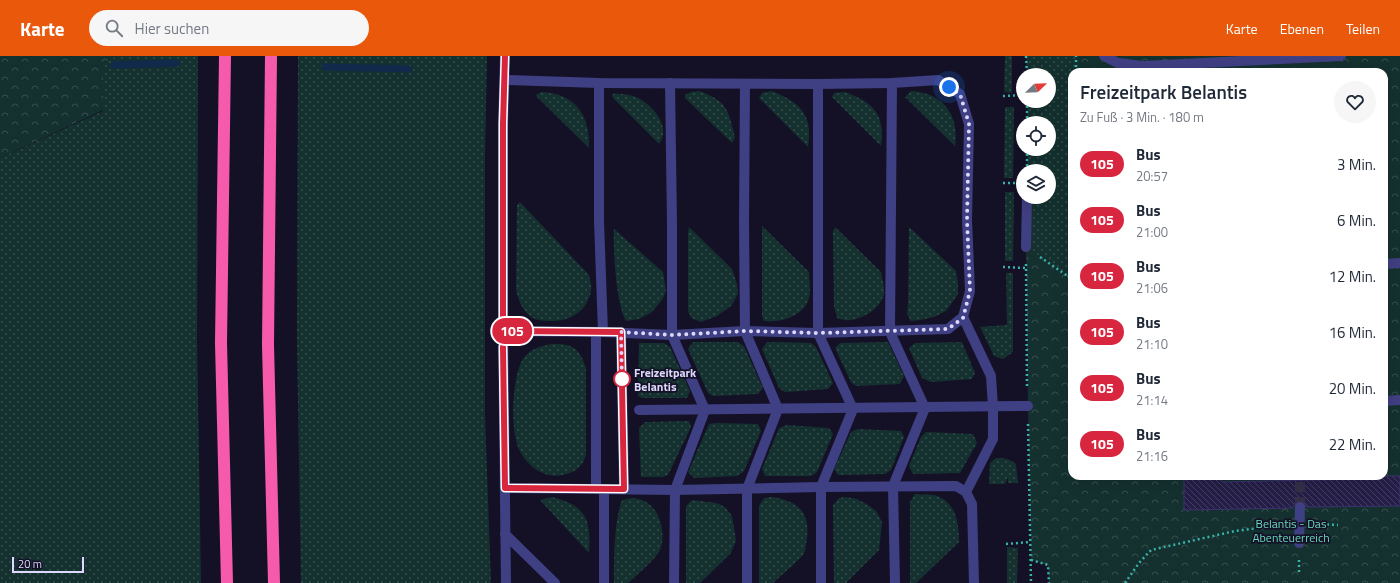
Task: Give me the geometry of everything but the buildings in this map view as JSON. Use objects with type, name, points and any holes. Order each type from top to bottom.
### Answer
[{"type":"highway","points":[[225,56],[221,343],[227,583]]},
{"type":"highway","points":[[271,56],[268,345],[274,583]]},
{"type":"street","points":[[505,56],[503,124],[503,331],[506,583]]},
{"type":"street","points":[[1104,56],[1118,63],[1143,66],[1341,56]]},
{"type":"street","points":[[503,331],[621,332],[672,335],[745,331],[818,333],[890,332],[948,329],[963,318],[970,291],[967,220],[969,124],[960,94],[938,80],[892,83],[745,84],[599,83],[505,80]]},
{"type":"street","points":[[599,83],[600,489],[604,583]]},
{"type":"street","points":[[670,83],[672,335],[705,410],[675,490],[674,583]]},
{"type":"street","points":[[892,83],[890,332],[925,408],[893,486],[895,583]]},
{"type":"street","points":[[745,84],[745,331],[778,409],[747,489],[747,583]]},
{"type":"street","points":[[818,84],[818,333],[853,409],[821,487],[821,583]]},
{"type":"street","points":[[1026,247],[1027,204]]},
{"type":"street","points":[[1388,264],[1400,263]]},
{"type":"street","points":[[963,318],[991,376],[993,407],[993,439],[966,492]]},
{"type":"street","points":[[621,332],[624,489]]},
{"type":"street","points":[[1388,401],[1400,400]]},
{"type":"street","points":[[639,410],[853,409],[1028,406]]},
{"type":"street","points":[[505,488],[675,490],[956,486],[966,492],[972,504],[974,583]]},
{"type":"street","points":[[1299,543],[1300,508]]},
{"type":"street","points":[[505,534],[555,583]]},
{"type":"path","points":[[1026,56],[1026,68]]},
{"type":"path","points":[[1076,56],[1076,68]]},
{"type":"path","points":[[1003,96],[1016,95]]},
{"type":"path","points":[[1003,183],[1016,183]]},
{"type":"path","points":[[1026,247],[1068,275]]},
{"type":"path","points":[[1026,247],[1027,340]]},
{"type":"path","points":[[1003,267],[1026,268]]},
{"type":"path","points":[[1029,473],[1031,583]]},
{"type":"path","points":[[1125,583],[1139,563],[1151,550],[1235,531],[1299,524],[1338,525]]},
{"type":"path","points":[[1006,544],[1030,542]]},
{"type":"path","points":[[1031,560],[1048,564],[1049,583]]},
{"type":"green space","points":[[0,56],[117,56],[103,63],[103,110],[0,158]]},
{"type":"green space","points":[[117,56],[198,56],[197,342],[201,583],[0,583],[0,158],[103,111],[103,62]]},
{"type":"green space","points":[[298,56],[487,56],[485,152],[485,417],[491,583],[301,583],[297,341]]},
{"type":"green space","points":[[1005,56],[1012,56],[1012,93],[1004,92]]},
{"type":"green space","points":[[1026,56],[1076,56],[1076,68],[1068,68],[1068,276],[1026,247],[1027,204],[1056,204],[1056,164],[1027,164],[1027,156],[1056,156],[1056,116],[1027,116],[1027,108],[1056,108],[1056,68],[1027,68]]},
{"type":"green space","name":"Belantis - Das Abenteuerreich","points":[[1076,56],[1400,56],[1400,583],[1049,583],[1048,565],[1031,560],[1026,247],[1068,275],[1068,480],[1388,480],[1388,68],[1076,68]]},
{"type":"green space","points":[[699,91],[715,98],[725,107],[735,137],[732,143],[685,98],[685,95],[691,92]]},
{"type":"green space","points":[[772,91],[790,100],[802,111],[808,126],[808,147],[759,98],[762,93]]},
{"type":"green space","points":[[911,91],[932,96],[947,108],[952,116],[954,125],[956,135],[955,146],[905,97]]},
{"type":"green space","points":[[541,92],[553,93],[563,97],[572,102],[578,108],[587,126],[589,148],[537,97],[536,95]]},
{"type":"green space","points":[[845,92],[870,105],[875,111],[881,126],[881,146],[832,97],[834,93]]},
{"type":"green space","points":[[612,94],[624,94],[636,97],[654,110],[662,124],[663,130],[659,144],[613,98]]},
{"type":"green space","points":[[1005,107],[1014,107],[1013,178],[1004,178]]},
{"type":"green space","points":[[1005,192],[1014,192],[1013,261],[1005,261]]},
{"type":"green space","points":[[520,202],[589,275],[591,291],[586,304],[578,313],[567,319],[544,321],[532,318],[521,304],[518,297],[516,289],[517,205]]},
{"type":"green space","points":[[762,226],[809,272],[810,295],[806,304],[797,314],[778,321],[764,321],[762,315]]},
{"type":"green space","points":[[689,227],[732,269],[737,284],[738,294],[731,306],[717,316],[701,322],[691,318],[688,310]]},
{"type":"green space","points":[[835,227],[881,272],[884,289],[882,299],[871,312],[855,319],[847,320],[837,318],[834,306],[833,232]]},
{"type":"green space","points":[[909,227],[956,271],[958,283],[958,294],[946,311],[934,317],[911,321],[907,314]]},
{"type":"green space","points":[[614,229],[663,272],[666,291],[662,300],[652,312],[639,319],[626,321],[623,313],[616,276]]},
{"type":"green space","points":[[1006,273],[1013,273],[1013,352],[1003,359],[994,356],[980,327],[1007,325]]},
{"type":"green space","points":[[693,342],[738,342],[744,346],[763,388],[758,394],[713,396],[708,393],[688,349]]},
{"type":"green space","points":[[767,342],[811,343],[816,347],[833,383],[828,389],[785,392],[779,388],[762,349]]},
{"type":"green space","points":[[888,342],[904,376],[900,384],[856,386],[851,382],[835,348],[840,343]]},
{"type":"green space","points":[[962,342],[975,373],[972,379],[931,382],[922,378],[909,348],[915,343]]},
{"type":"green space","points":[[639,343],[664,343],[670,347],[690,391],[687,398],[642,398],[638,396]]},
{"type":"green space","points":[[552,344],[565,345],[575,348],[584,361],[586,368],[586,455],[577,469],[567,474],[555,476],[536,470],[522,455],[516,441],[513,417],[516,377],[523,359],[533,350]]},
{"type":"green space","points":[[689,421],[691,427],[668,475],[663,477],[641,477],[639,428],[645,422]]},
{"type":"green space","points":[[709,424],[758,424],[761,431],[744,471],[737,476],[694,478],[688,472]]},
{"type":"green space","points":[[787,425],[829,428],[833,434],[817,472],[811,476],[765,476],[762,469],[779,428]]},
{"type":"green space","points":[[858,429],[901,431],[904,437],[891,470],[885,474],[838,475],[834,469],[851,432]]},
{"type":"green space","points":[[926,432],[973,434],[977,443],[960,473],[913,474],[909,466],[921,437]]},
{"type":"green space","points":[[996,458],[1007,459],[1016,464],[1018,483],[1008,483],[1008,477],[1005,484],[989,484],[990,463]]},
{"type":"green space","points":[[915,494],[934,495],[947,502],[952,507],[957,520],[959,542],[916,583],[910,583],[910,502]]},
{"type":"green space","points":[[552,497],[573,505],[580,510],[584,516],[589,532],[589,553],[540,500]]},
{"type":"green space","points":[[772,497],[788,501],[800,509],[804,514],[807,529],[806,546],[802,556],[773,583],[759,583],[759,506],[764,498]]},
{"type":"green space","points":[[845,497],[857,499],[876,511],[882,522],[879,550],[846,583],[834,583],[833,505],[839,498]]},
{"type":"green space","points":[[632,498],[643,500],[655,510],[661,524],[661,546],[659,552],[645,568],[628,583],[614,583],[615,541],[619,509],[622,500]]},
{"type":"green space","points":[[692,500],[716,503],[725,507],[732,516],[736,540],[731,553],[700,583],[686,583],[686,506]]},
{"type":"green space","points":[[1007,547],[1018,548],[1017,583],[1007,583]]},
{"type":"waterway","points":[[114,65],[176,63]]},
{"type":"waterway","points":[[325,67],[408,69]]},
{"type":"tunnel","points":[[1300,480],[1300,507]]},
{"type":"bus line","name":"105","points":[[503,347],[505,488],[624,489],[621,332],[503,331],[503,124],[505,56]]},
{"type":"place","name":"Freizeitpark Belantis","points":[[622,379]]},
{"type":"route","points":[[622,379],[622,384],[621,332],[672,335],[745,331],[818,333],[890,332],[948,329],[963,318],[970,291],[967,220],[969,124],[960,94],[949,87]]}]
